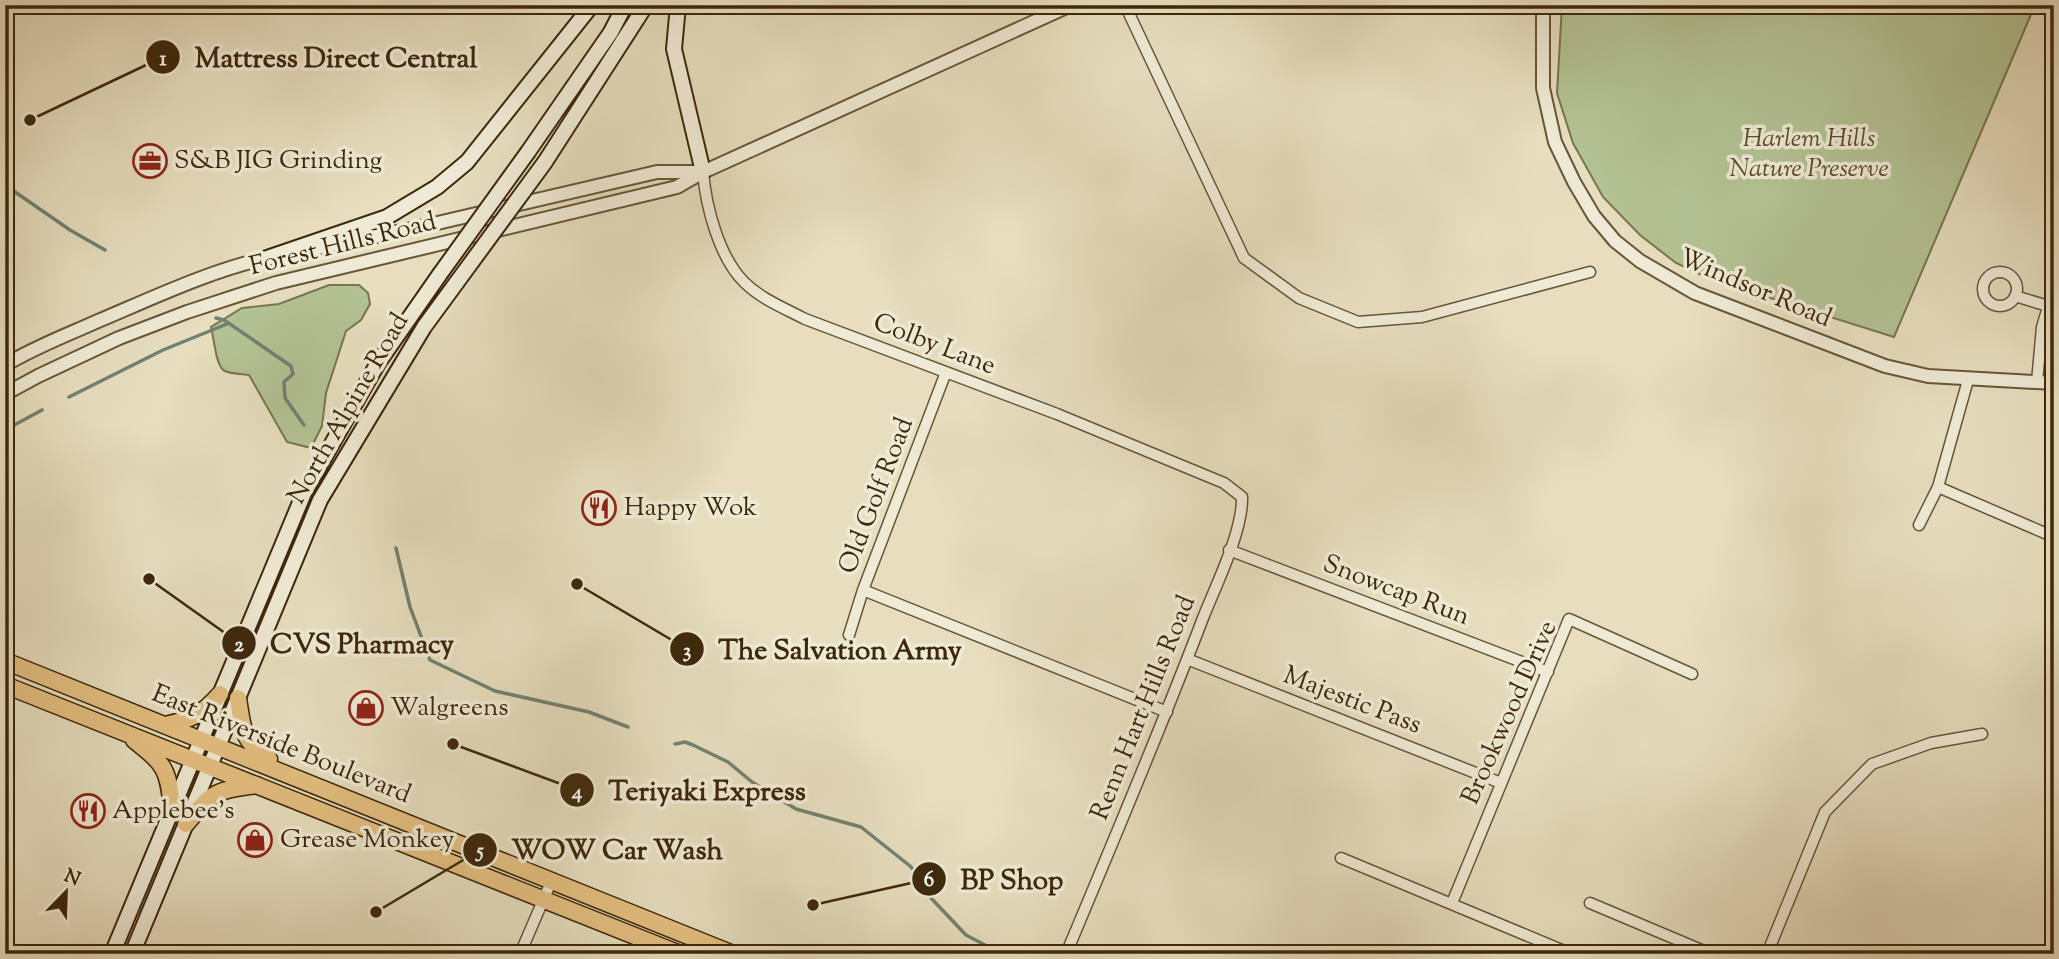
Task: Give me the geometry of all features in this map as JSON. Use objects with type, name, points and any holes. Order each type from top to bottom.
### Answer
[{"type":"main road","points":[[264,259],[387,217],[437,187],[467,162],[592,5]]},
{"type":"main road","name":"North Alpine Road","points":[[112,954],[304,493],[378,363],[611,32],[625,5]]},
{"type":"main road","name":"North Alpine Road","points":[[132,954],[320,500],[424,327],[545,162],[646,5]]},
{"type":"main road","points":[[678,5],[674,49],[703,173]]},
{"type":"main road","name":"East Riverside Boulevard","points":[[5,661],[733,954]]},
{"type":"main road","name":"East Riverside Boulevard","points":[[5,685],[680,954]]},
{"type":"main road","points":[[166,725],[192,719],[203,713],[220,694]]},
{"type":"main road","points":[[238,698],[243,732],[252,748],[291,775]]},
{"type":"main road","points":[[121,730],[155,758],[169,777],[172,808]]},
{"type":"main road","points":[[186,824],[208,799],[221,790],[259,785]]},
{"type":"main road","points":[[127,919],[143,926]]},
{"type":"street","name":"Forest Hills Road","points":[[5,394],[119,338],[265,286],[677,187],[1071,5]]},
{"type":"street","points":[[1125,5],[1244,258],[1299,298],[1358,322],[1422,317],[1590,272]]},
{"type":"street","name":"Windsor Road","points":[[1543,5],[1542,88],[1555,142],[1594,216],[1615,241],[1640,261],[1695,293],[1885,366],[1927,376],[2054,383]]},
{"type":"street","points":[[2054,96],[2051,107],[2054,125]]},
{"type":"street","name":"Forest Hills Road","points":[[5,365],[27,352],[163,292],[224,270],[657,172],[703,173]]},
{"type":"street","name":"Colby Lane","points":[[703,173],[706,201],[724,254],[743,282],[768,300],[805,319],[1057,414],[1224,484]]},
{"type":"street","points":[[2037,382],[2042,327],[2054,287]]},
{"type":"street","points":[[2015,296],[2048,306]]},
{"type":"street","name":"Old Golf Road","points":[[849,635],[863,590],[946,372]]},
{"type":"street","points":[[1919,525],[1938,487],[1968,380]]},
{"type":"street","name":"Renn Hart Hills Road","points":[[1066,954],[1167,712],[1243,512],[1242,497],[1224,484]]},
{"type":"street","points":[[1938,487],[2054,537]]},
{"type":"street","name":"Snowcap Run","points":[[1229,550],[1548,672]]},
{"type":"street","points":[[863,590],[1167,712]]},
{"type":"street","name":"Brookwood Drive","points":[[1452,903],[1569,619],[1692,674]]},
{"type":"street","name":"Majestic Pass","points":[[1187,659],[1501,783]]},
{"type":"street","points":[[1767,954],[1825,812],[1853,783],[1872,764],[1931,743],[1982,734]]},
{"type":"street","points":[[1341,858],[1569,953]]},
{"type":"street","points":[[520,954],[551,881]]},
{"type":"street","points":[[1590,903],[1711,954]]},
{"type":"green space","name":"Harlem Hills Nature Preserve","points":[[1562,5],[2035,5],[1894,337],[1710,279],[1676,263],[1640,235],[1603,197],[1573,143],[1557,93]]},
{"type":"green space","points":[[329,285],[359,285],[368,293],[370,304],[361,320],[346,331],[326,393],[322,426],[311,448],[287,442],[249,375],[230,373],[222,369],[217,359],[211,327],[242,308],[279,304]]},
{"type":"waterway","points":[[5,185],[70,230],[105,250]]},
{"type":"waterway","points":[[216,318],[224,320],[291,366],[293,374],[284,382],[285,398],[304,425]]},
{"type":"waterway","points":[[69,397],[163,350],[227,324]]},
{"type":"waterway","points":[[5,430],[42,410]]},
{"type":"waterway","points":[[396,548],[410,607],[430,660],[495,691],[589,712],[628,727]]},
{"type":"waterway","points":[[675,744],[685,742],[728,762],[752,782],[796,809],[861,827],[910,866],[927,884],[930,897],[966,935],[1002,954]]},
{"type":"place","name":"Mattress Direct Central","points":[[30,120]]},
{"type":"place","name":"S&B JIG Grinding","points":[[150,161]]},
{"type":"place","name":"Happy Wok","points":[[599,508]]},
{"type":"place","name":"CVS Pharmacy","points":[[149,579]]},
{"type":"place","name":"The Salvation Army","points":[[577,584]]},
{"type":"place","name":"Walgreens","points":[[366,708]]},
{"type":"place","name":"Teriyaki Express","points":[[453,744]]},
{"type":"place","name":"Applebee's","points":[[88,811]]},
{"type":"place","name":"Grease Monkey","points":[[255,840]]},
{"type":"place","name":"BP Shop","points":[[813,905]]},
{"type":"place","name":"WOW Car Wash","points":[[376,912]]}]
